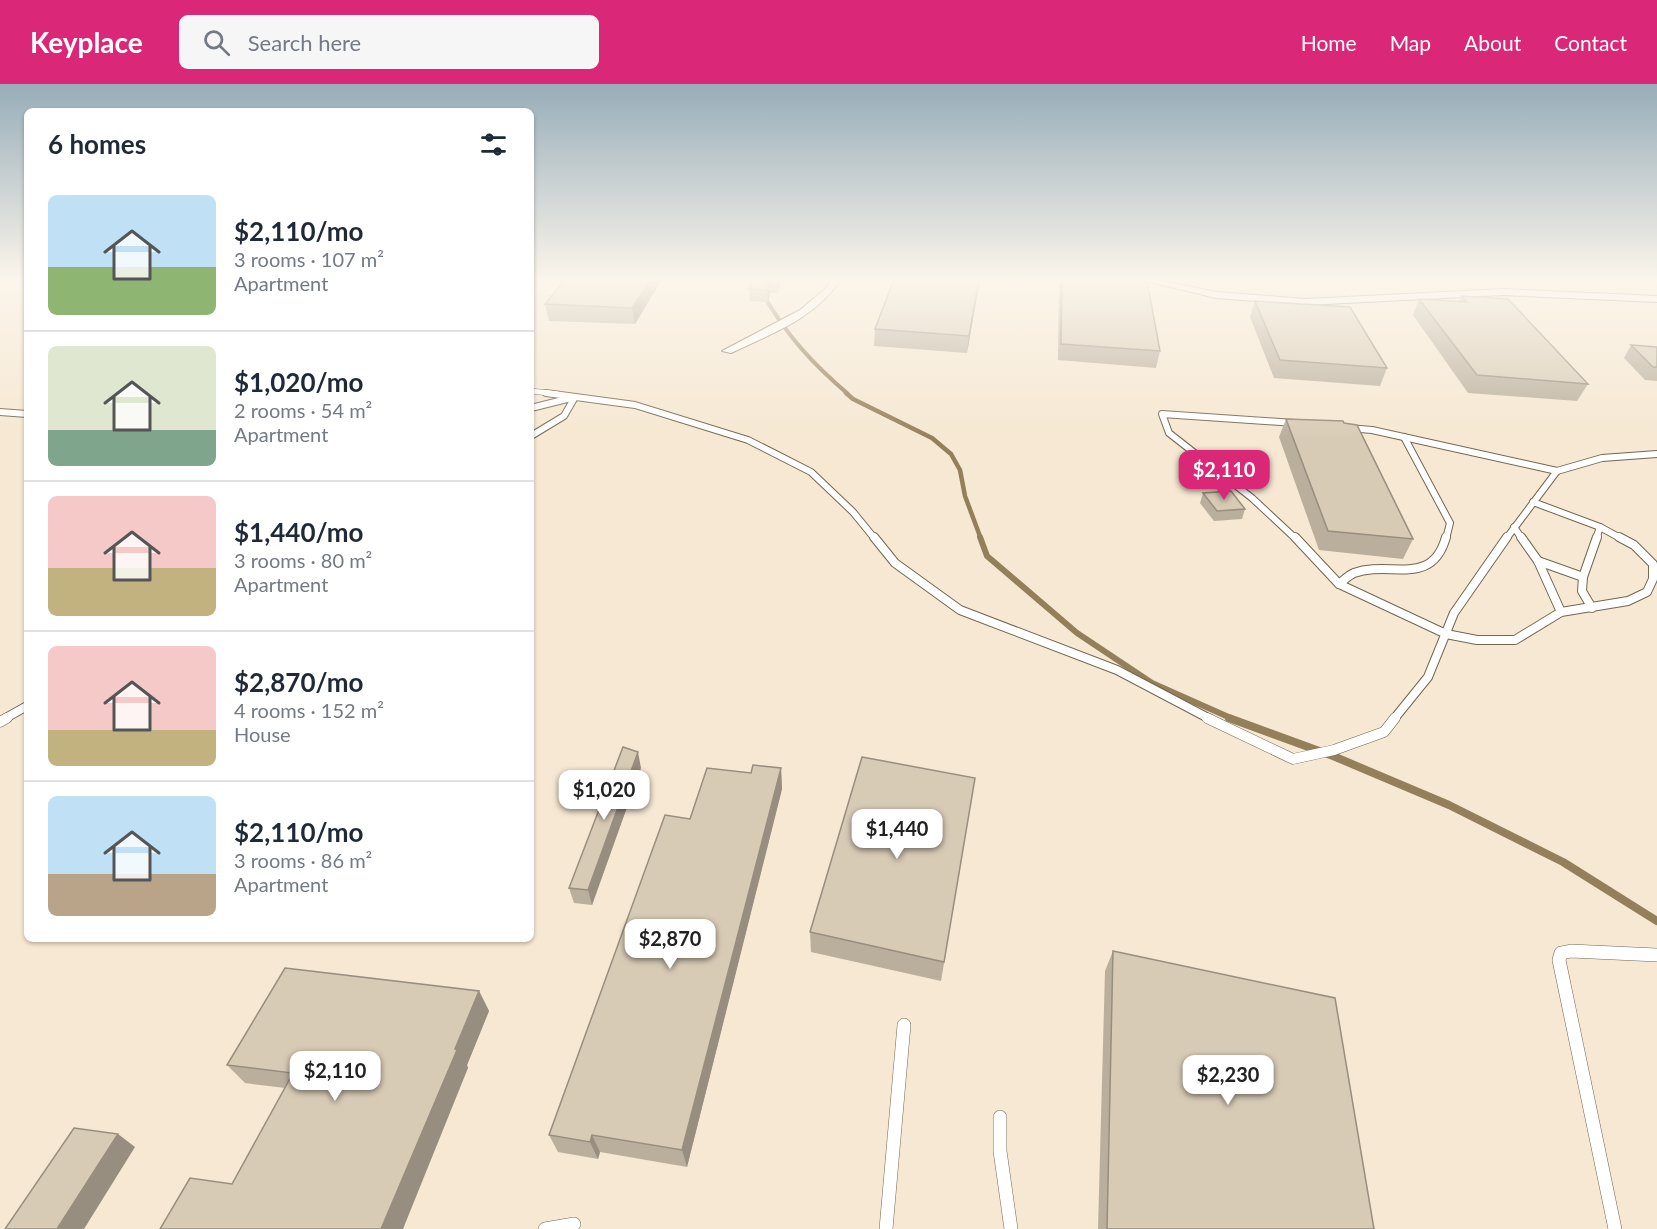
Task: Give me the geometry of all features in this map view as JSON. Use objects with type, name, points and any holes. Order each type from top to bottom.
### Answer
[{"type":"street","points":[[727,351],[762,332]]},
{"type":"lane","points":[[534,391],[635,405],[748,440],[811,472],[853,512],[895,563],[960,610],[1117,670],[1221,725],[1293,759],[1334,750],[1384,732],[1428,677],[1454,613],[1514,527],[1557,471]]},
{"type":"lane","points":[[534,407],[575,397]]},
{"type":"lane","points":[[534,434],[566,416],[575,397]]},
{"type":"lane","points":[[0,412],[24,414]]},
{"type":"lane","points":[[1308,424],[1162,414],[1169,433],[1252,498],[1288,530],[1339,585],[1446,634],[1477,640],[1515,640],[1562,612],[1628,601],[1647,592],[1653,579],[1653,564],[1634,545],[1600,527],[1533,502]]},
{"type":"lane","points":[[1340,427],[1372,430],[1557,471],[1602,458],[1657,454]]},
{"type":"lane","points":[[1339,585],[1353,573],[1410,572],[1435,561],[1447,538],[1450,523],[1404,437]]},
{"type":"lane","points":[[1514,527],[1538,561],[1562,612]]},
{"type":"lane","points":[[1592,608],[1582,591],[1582,577],[1600,527]]},
{"type":"lane","points":[[1538,561],[1582,577]]},
{"type":"lane","points":[[0,722],[24,708]]},
{"type":"lane","points":[[1615,1229],[1558,960],[1561,953],[1571,951],[1657,956]]},
{"type":"lane","points":[[886,1229],[904,1025]]},
{"type":"lane","points":[[1000,1117],[1000,1151],[1011,1229]]},
{"type":"lane","points":[[545,1229],[574,1224]]},
{"type":"building","points":[[921,332],[970,332],[969,336]]},
{"type":"building","points":[[1061,332],[1157,332],[1160,351],[1061,344]]},
{"type":"building","points":[[1268,332],[1365,332],[1387,368],[1280,360]]},
{"type":"building","points":[[1445,332],[1539,332],[1588,384],[1477,375]]},
{"type":"building","points":[[1631,345],[1657,347],[1657,367],[1653,367]]},
{"type":"building","points":[[1286,419],[1343,421],[1357,425],[1413,539],[1328,531]]},
{"type":"building","points":[[1231,491],[1245,509],[1217,511],[1203,493]]},
{"type":"building","points":[[623,747],[638,752],[588,890],[569,888]]},
{"type":"building","points":[[862,757],[975,778],[944,962],[810,932]]},
{"type":"building","points":[[753,765],[781,768],[682,1150],[592,1135],[590,1142],[549,1135],[665,815],[690,819],[707,768],[751,773]]},
{"type":"building","points":[[1113,951],[1335,998],[1374,1229],[1107,1229]]},
{"type":"building","points":[[285,968],[479,991],[455,1049],[457,1050],[381,1229],[160,1229],[190,1178],[232,1184],[293,1073],[227,1065]]},
{"type":"building","points":[[74,1128],[118,1134],[57,1229],[5,1229]]},
{"type":"waterway","points":[[789,332],[823,372],[848,394]]},
{"type":"waterway","points":[[846,393],[853,399],[932,438],[951,454],[960,470],[965,496],[981,539]]},
{"type":"waterway","points":[[980,537],[987,556],[1077,633],[1152,683],[1233,719]]},
{"type":"waterway","points":[[1229,718],[1333,756],[1449,805],[1563,862],[1657,921]]}]
